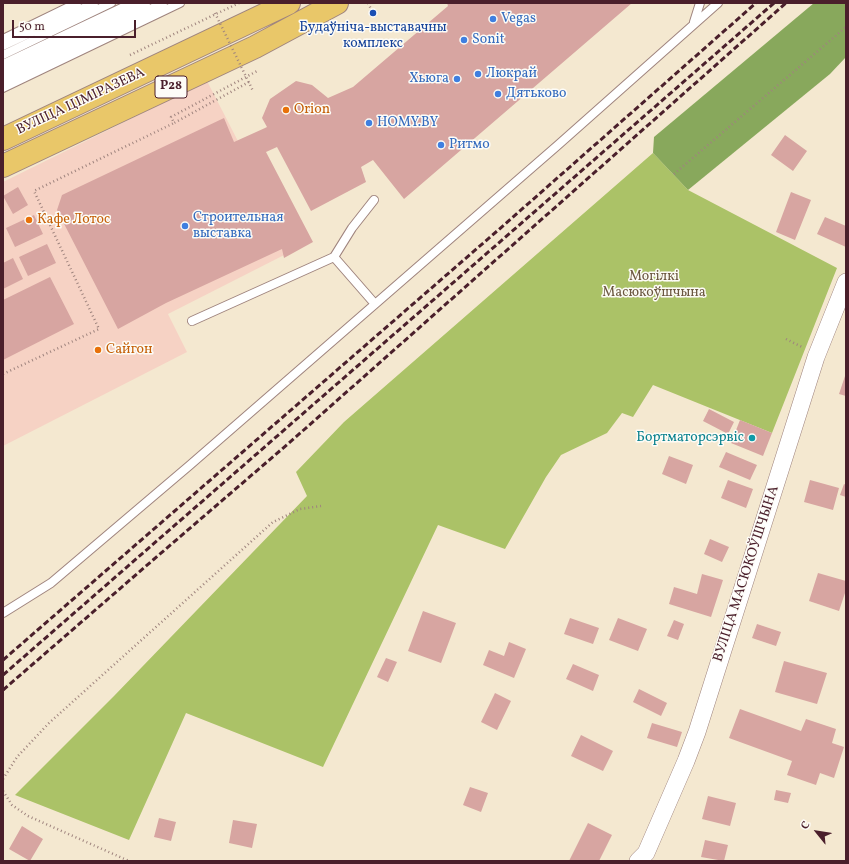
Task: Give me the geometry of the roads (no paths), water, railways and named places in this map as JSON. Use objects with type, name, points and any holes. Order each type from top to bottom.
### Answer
[{"type":"main road","name":"ВУЛІЦА ЦІМІРАЗЕВА","points":[[3,139],[290,3]]},
{"type":"main road","name":"ВУЛІЦА ЦІМІРАЗЕВА","points":[[3,166],[255,47],[337,3]]},
{"type":"street","name":"ВУЛІЦА МАСЮКОЎШЧЫНА","points":[[638,861],[646,853],[697,732],[816,357],[846,282]]},
{"type":"lane","points":[[3,38],[78,3]]},
{"type":"lane","points":[[3,46],[94,3]]},
{"type":"lane","points":[[3,55],[111,3]]},
{"type":"lane","points":[[3,64],[132,3]]},
{"type":"lane","points":[[3,72],[146,3]]},
{"type":"lane","points":[[3,80],[163,3]]},
{"type":"lane","points":[[3,88],[180,3]]},
{"type":"lane","points":[[694,23],[700,3]]},
{"type":"lane","points":[[3,613],[51,583],[190,465],[558,145],[718,3]]},
{"type":"lane","points":[[192,321],[334,257],[352,228],[374,200]]},
{"type":"lane","points":[[334,257],[375,304]]},
{"type":"railway","points":[[3,660],[496,232],[756,3]]},
{"type":"railway","points":[[3,675],[774,3]]},
{"type":"railway","points":[[3,690],[289,443],[786,3]]},
{"type":"place","name":"Будаўніча-выставачны комплекс","points":[[373,13]]},
{"type":"place","name":"Vegas","points":[[493,19]]},
{"type":"place","name":"Sonit","points":[[464,40]]},
{"type":"place","name":"Люкрай","points":[[478,74]]},
{"type":"place","name":"Хьюга","points":[[457,79]]},
{"type":"place","name":"Дятьково","points":[[498,94]]},
{"type":"place","name":"Orion","points":[[286,110]]},
{"type":"place","name":"HOMY.BY","points":[[369,123]]},
{"type":"place","name":"Ритмо","points":[[441,145]]},
{"type":"place","name":"Кафе Лотос","points":[[29,220]]},
{"type":"place","name":"Строительная выставка","points":[[185,226]]},
{"type":"place","name":"Сайгон","points":[[98,350]]},
{"type":"place","name":"Бортматорсэрвіс","points":[[752,438]]},
{"type":"park label","name":"Могілкі Масюкоўшчына","points":[[654,286]]}]
